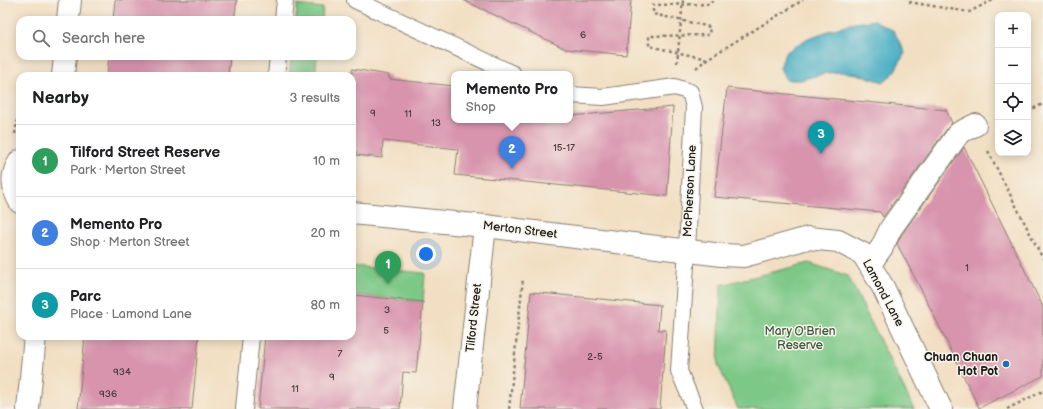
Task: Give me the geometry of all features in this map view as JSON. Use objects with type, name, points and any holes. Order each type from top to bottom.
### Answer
[{"type":"street","points":[[68,16],[70,0]]},
{"type":"street","points":[[63,72],[65,60]]},
{"type":"street","points":[[870,264],[882,247],[891,228],[959,133],[975,125]]},
{"type":"street","points":[[16,169],[7,180],[16,194]]},
{"type":"street","name":"Merton Street","points":[[356,213],[485,226],[688,250]]},
{"type":"street","name":"Tilford Street","points":[[465,409],[485,226]]},
{"type":"street","name":"Lamond Lane","points":[[688,250],[744,256],[808,238],[838,241],[863,254],[883,287],[941,409]]},
{"type":"street","points":[[28,409],[35,340]]},
{"type":"lane","points":[[283,16],[285,0]]},
{"type":"lane","points":[[355,0],[507,71]]},
{"type":"lane","points":[[276,72],[278,60]]},
{"type":"lane","points":[[573,94],[603,97],[675,87]]},
{"type":"lane","name":"McPherson Lane","points":[[675,87],[690,92],[694,107],[688,250],[679,372],[695,409]]},
{"type":"lane","points":[[244,409],[251,340]]},
{"type":"path","points":[[675,87],[683,0]]},
{"type":"path","points":[[707,59],[649,46],[649,36],[709,35],[710,27],[653,14],[653,5],[711,4],[712,0]]},
{"type":"path","points":[[675,87],[707,59],[803,0]]},
{"type":"path","points":[[909,2],[970,12],[994,0]]},
{"type":"path","points":[[1031,110],[1043,104]]},
{"type":"path","points":[[975,125],[1043,259]]},
{"type":"path","points":[[14,137],[16,128]]},
{"type":"path","points":[[509,409],[523,279]]},
{"type":"path","points":[[1007,409],[1043,391]]},
{"type":"green space","points":[[297,5],[323,8],[322,16],[296,16]]},
{"type":"green space","points":[[291,60],[317,60],[315,72],[290,72]]},
{"type":"green space","name":"Mary O'Brien Reserve","points":[[809,263],[848,276],[914,409],[738,409],[718,365],[721,285]]},
{"type":"green space","points":[[356,266],[425,273],[423,302],[356,295]]},
{"type":"water","points":[[874,20],[894,31],[905,53],[893,74],[883,82],[857,74],[843,72],[827,73],[800,80],[786,80],[780,68],[785,53],[808,38],[849,24]]},
{"type":"building","points":[[115,0],[237,0],[235,16],[113,16]]},
{"type":"building","points":[[463,0],[631,0],[626,55],[566,49]]},
{"type":"building","points":[[109,60],[230,60],[228,72],[107,72]]},
{"type":"building","points":[[352,69],[389,75],[389,79],[451,86],[451,123],[573,123],[573,116],[673,107],[667,196],[455,175],[458,149],[383,141],[382,158],[356,155],[356,72],[352,72]]},
{"type":"building","points":[[727,88],[946,110],[952,123],[883,217],[880,212],[714,197]]},
{"type":"building","points":[[964,147],[1043,307],[1043,376],[979,408],[923,293],[897,244],[902,234]]},
{"type":"building","points":[[531,292],[660,305],[658,330],[666,330],[660,409],[520,409]]},
{"type":"building","points":[[356,295],[423,302],[416,373],[403,372],[400,409],[258,409],[265,340],[356,340]]},
{"type":"building","points":[[85,340],[199,340],[192,409],[78,409]]},
{"type":"place","name":"Parc","points":[[821,154]]},
{"type":"place","name":"Memento Pro","points":[[512,169]]},
{"type":"place","name":"Tilford Street Reserve","points":[[388,284]]},
{"type":"place","name":"Chuan Chuan Hot Pot","points":[[1006,364]]}]
